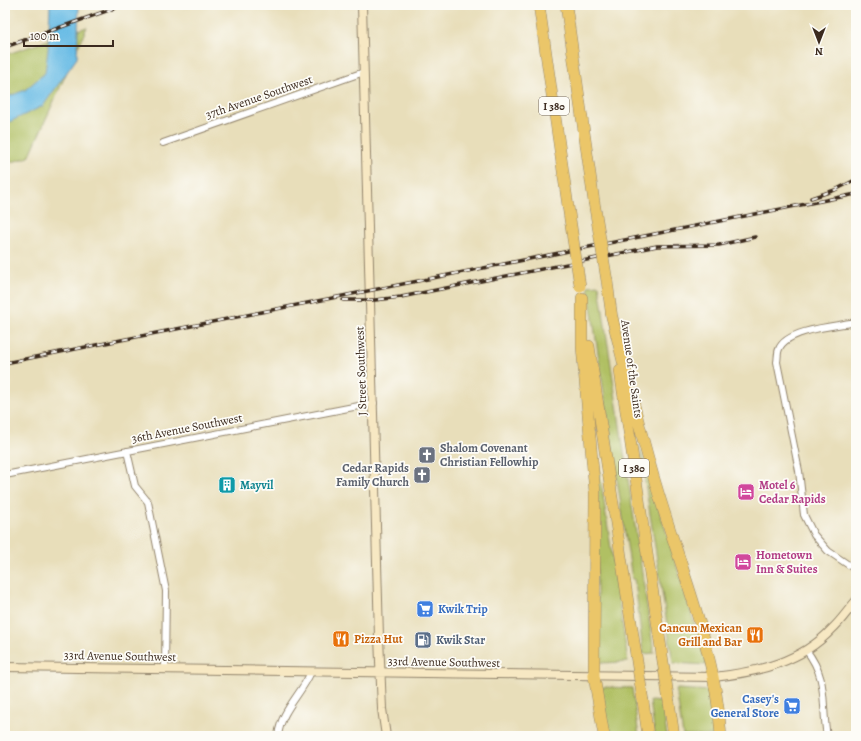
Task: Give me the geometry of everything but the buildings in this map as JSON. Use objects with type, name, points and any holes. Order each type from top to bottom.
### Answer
[{"type":"highway","name":"I 380","points":[[539,5],[648,736]]},
{"type":"highway","name":"Avenue of the Saints","points":[[566,5],[674,736]]},
{"type":"highway","points":[[582,298],[582,347],[595,493],[594,676],[604,736]]},
{"type":"highway","points":[[611,313],[644,442],[662,505],[703,631],[714,677],[721,736]]},
{"type":"street","name":"J Street Southwest","points":[[362,5],[382,709],[386,736]]},
{"type":"street","name":"37th Avenue Southwest","points":[[162,143],[364,72]]},
{"type":"street","points":[[856,322],[794,334],[785,340],[779,349],[777,362],[799,471],[804,515],[814,535],[828,551],[856,570]]},
{"type":"street","name":"36th Avenue Southwest","points":[[5,475],[374,403]]},
{"type":"street","points":[[127,451],[135,486],[148,502],[166,591],[165,669]]},
{"type":"street","name":"33rd Avenue Southwest","points":[[5,667],[714,677],[766,669],[783,663],[806,650],[832,629],[856,600]]},
{"type":"street","points":[[806,650],[814,659],[822,679],[827,736]]},
{"type":"street","points":[[278,736],[286,711],[308,680],[311,672]]},
{"type":"green space","points":[[87,27],[29,157],[5,164],[5,55]]},
{"type":"green space","points":[[599,285],[654,653],[643,654],[636,590],[634,579],[632,579],[588,286]]},
{"type":"green space","points":[[595,441],[628,662],[598,663]]},
{"type":"green space","points":[[639,443],[707,665],[673,663]]},
{"type":"green space","points":[[601,688],[632,688],[639,736],[608,736]]},
{"type":"green space","points":[[676,689],[711,691],[716,736],[683,736]]},
{"type":"green space","points":[[650,701],[662,702],[667,736],[655,736]]},
{"type":"water","points":[[50,5],[79,5],[77,58],[43,106],[5,124],[5,98],[25,90],[45,73],[48,50]]},
{"type":"railway","points":[[5,47],[123,5]]},
{"type":"railway","points":[[811,198],[835,190],[855,180]]},
{"type":"railway","points":[[5,363],[856,194]]},
{"type":"railway","points":[[343,300],[375,300],[401,297],[657,246],[719,245],[755,237]]},
{"type":"place","name":"Shalom Covenant Christian Fellowhip","points":[[427,455]]},
{"type":"place","name":"Cedar Rapids Family Church","points":[[422,475]]},
{"type":"place","name":"Mayvil","points":[[227,485]]},
{"type":"place","name":"Motel 6 Cedar Rapids","points":[[746,492]]},
{"type":"place","name":"Hometown Inn & Suites","points":[[743,562]]},
{"type":"place","name":"Kwik Trip","points":[[425,609]]},
{"type":"place","name":"Cancun Mexican Grill and Bar","points":[[755,635]]},
{"type":"place","name":"Pizza Hut","points":[[341,639]]},
{"type":"place","name":"Kwik Star","points":[[423,640]]},
{"type":"place","name":"Casey's General Store","points":[[792,706]]}]
